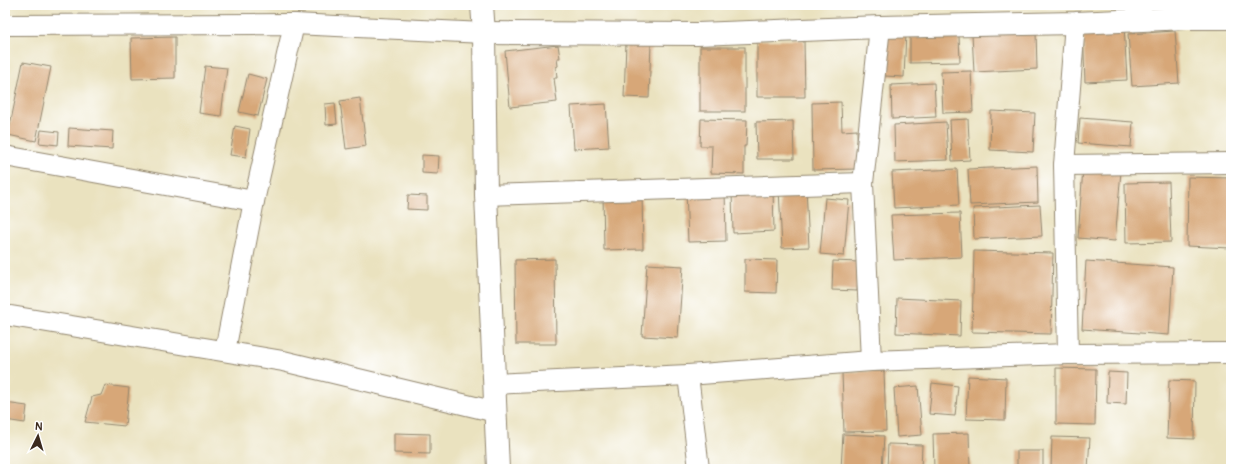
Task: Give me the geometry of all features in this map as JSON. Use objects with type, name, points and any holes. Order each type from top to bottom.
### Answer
[{"type":"street","points":[[482,5],[484,33],[486,195],[498,469]]},
{"type":"street","points":[[5,25],[294,24],[484,33],[697,34],[880,27],[1075,23],[1187,11],[1231,18]]},
{"type":"street","points":[[1068,354],[1064,165],[1075,23]]},
{"type":"street","points":[[225,351],[254,202],[294,24]]},
{"type":"street","points":[[871,362],[863,183],[880,27]]},
{"type":"street","points":[[5,156],[254,202]]},
{"type":"street","points":[[1064,165],[1231,163]]},
{"type":"street","points":[[486,195],[863,183]]},
{"type":"street","points":[[5,315],[283,361],[496,412]]},
{"type":"street","points":[[494,384],[688,375],[871,362],[1068,354],[1231,353]]},
{"type":"street","points":[[688,375],[699,469]]},
{"type":"building","points":[[254,5],[254,8],[232,6]]},
{"type":"building","points":[[1124,24],[1127,80],[1085,82],[1083,25]]},
{"type":"building","points":[[1036,31],[1037,69],[974,72],[972,34]]},
{"type":"building","points":[[1175,31],[1179,83],[1132,86],[1128,34]]},
{"type":"building","points":[[887,32],[906,33],[904,77],[885,76]]},
{"type":"building","points":[[959,36],[960,62],[910,63],[910,37]]},
{"type":"building","points":[[175,37],[175,78],[132,79],[131,38]]},
{"type":"building","points":[[757,40],[804,40],[805,97],[757,97]]},
{"type":"building","points":[[626,43],[651,43],[649,98],[624,97]]},
{"type":"building","points":[[558,45],[560,58],[557,58],[557,78],[554,78],[557,102],[510,107],[505,51]]},
{"type":"building","points":[[700,47],[745,47],[745,111],[700,111]]},
{"type":"building","points":[[23,62],[51,67],[36,141],[8,135]]},
{"type":"building","points":[[205,66],[227,68],[221,116],[199,113]]},
{"type":"building","points":[[971,71],[973,112],[943,113],[941,72]]},
{"type":"building","points":[[248,74],[267,79],[258,116],[239,112]]},
{"type":"building","points":[[934,83],[936,117],[892,119],[891,85]]},
{"type":"building","points":[[360,98],[366,146],[346,149],[340,101]]},
{"type":"building","points":[[841,102],[842,131],[857,130],[858,169],[813,170],[812,103]]},
{"type":"building","points":[[335,103],[337,124],[326,125],[325,104]]},
{"type":"building","points":[[606,104],[609,147],[574,149],[571,106]]},
{"type":"building","points":[[991,111],[1035,113],[1033,152],[990,150]]},
{"type":"building","points":[[1080,118],[1133,122],[1131,147],[1078,143]]},
{"type":"building","points":[[701,119],[747,120],[746,146],[744,146],[744,174],[711,173],[712,146],[700,146]]},
{"type":"building","points":[[968,119],[970,160],[952,161],[950,120]]},
{"type":"building","points":[[793,121],[794,159],[757,159],[756,122]]},
{"type":"building","points":[[946,122],[948,160],[895,162],[894,125]]},
{"type":"building","points":[[235,126],[250,129],[246,157],[230,155]]},
{"type":"building","points":[[69,128],[113,131],[112,149],[68,146]]},
{"type":"building","points":[[41,130],[59,132],[58,145],[39,143]]},
{"type":"building","points":[[422,155],[439,156],[438,174],[422,173]]},
{"type":"building","points":[[1037,166],[1038,202],[970,205],[968,169]]},
{"type":"building","points":[[1083,168],[1121,171],[1115,241],[1078,238]]},
{"type":"building","points":[[957,169],[959,205],[894,208],[892,172]]},
{"type":"building","points":[[1188,177],[1231,178],[1231,248],[1187,246]]},
{"type":"building","points":[[1169,182],[1171,242],[1126,243],[1125,183]]},
{"type":"building","points":[[806,188],[809,247],[782,248],[779,189]]},
{"type":"building","points":[[773,189],[774,231],[733,233],[732,191]]},
{"type":"building","points":[[686,190],[725,190],[726,241],[688,242]]},
{"type":"building","points":[[603,194],[642,194],[643,249],[604,250]]},
{"type":"building","points":[[408,195],[427,196],[427,210],[407,209]]},
{"type":"building","points":[[825,198],[849,200],[844,256],[820,254]]},
{"type":"building","points":[[1040,205],[1042,236],[974,239],[973,208]]},
{"type":"building","points":[[960,213],[962,257],[894,260],[891,215]]},
{"type":"building","points":[[974,251],[1053,253],[1051,334],[972,332]]},
{"type":"building","points":[[555,259],[556,344],[516,344],[515,260]]},
{"type":"building","points":[[745,259],[777,260],[776,293],[745,292]]},
{"type":"building","points":[[833,261],[859,262],[857,291],[832,290]]},
{"type":"building","points":[[1086,261],[1173,267],[1169,335],[1082,329]]},
{"type":"building","points":[[647,264],[683,266],[678,338],[642,336]]},
{"type":"building","points":[[897,298],[961,301],[960,336],[896,333]]},
{"type":"building","points":[[1056,368],[1096,369],[1095,425],[1056,424]]},
{"type":"building","points":[[884,371],[886,431],[844,432],[842,372]]},
{"type":"building","points":[[1108,372],[1127,373],[1126,404],[1107,403]]},
{"type":"building","points":[[968,376],[1006,378],[1005,420],[966,419]]},
{"type":"building","points":[[1169,380],[1195,381],[1194,439],[1167,438]]},
{"type":"building","points":[[932,383],[958,386],[955,416],[929,414]]},
{"type":"building","points":[[105,385],[129,388],[125,426],[85,422],[92,397],[101,395]]},
{"type":"building","points":[[918,386],[922,435],[897,437],[894,388]]},
{"type":"building","points":[[5,403],[27,406],[25,423],[5,420]]},
{"type":"building","points":[[394,433],[430,434],[430,454],[394,453]]},
{"type":"building","points":[[969,433],[970,469],[934,469],[933,434]]},
{"type":"building","points":[[843,434],[884,436],[882,469],[841,469]]},
{"type":"building","points":[[1052,437],[1090,438],[1088,469],[1051,469]]},
{"type":"building","points":[[888,444],[922,445],[921,469],[887,469]]},
{"type":"building","points":[[1017,451],[1043,451],[1043,469],[1017,469]]}]
